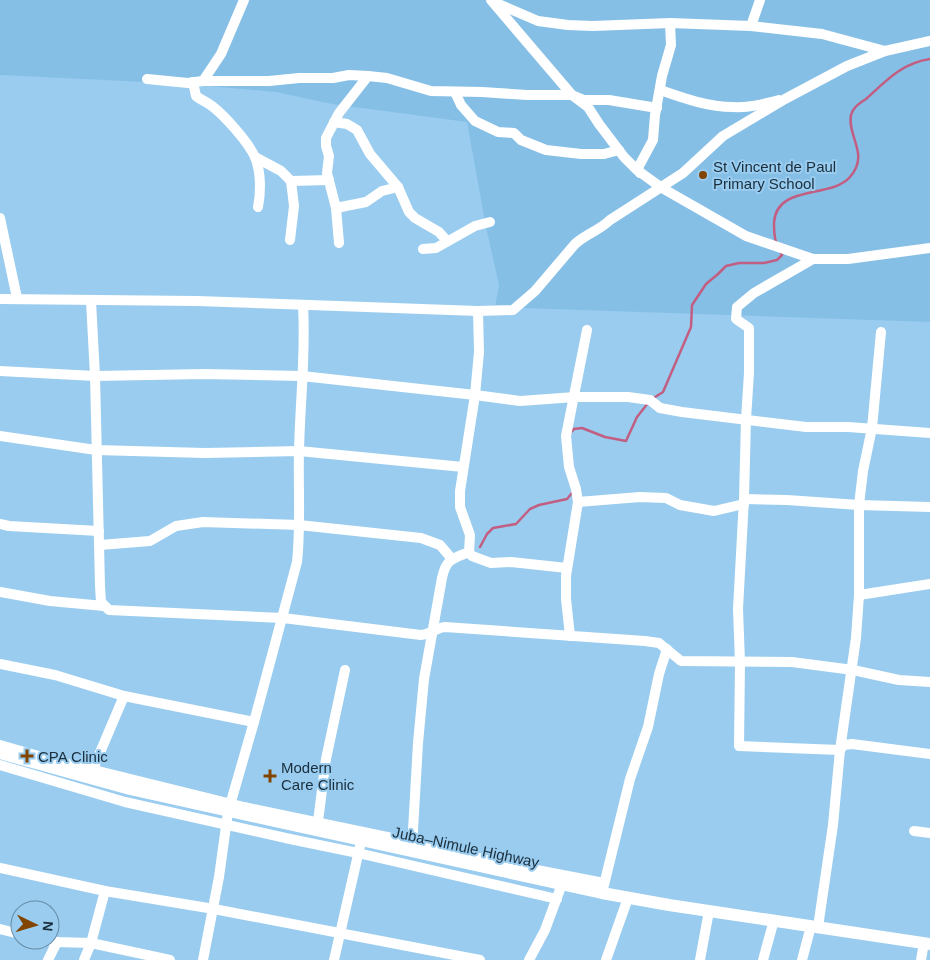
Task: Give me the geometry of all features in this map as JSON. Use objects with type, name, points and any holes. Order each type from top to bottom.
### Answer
[{"type":"main road","name":"Juba–Nimule Highway","points":[[0,753],[91,774],[130,789],[317,826],[362,840],[412,847],[562,884],[603,888],[628,898],[927,944]]},
{"type":"street","points":[[244,0],[221,54],[198,81],[196,96],[212,106],[221,115],[254,157],[260,190],[258,207]]},
{"type":"street","points":[[752,26],[760,0]]},
{"type":"street","points":[[492,1],[538,21],[568,25],[670,23],[752,26],[822,34],[885,51]]},
{"type":"street","points":[[492,1],[572,95],[588,107],[624,157],[640,173],[662,188],[746,236],[813,259],[848,260],[930,248]]},
{"type":"street","points":[[640,173],[638,170],[639,166],[653,140],[662,76],[671,45],[670,23]]},
{"type":"street","points":[[0,299],[197,302],[478,311],[513,310],[535,291],[584,236],[601,227],[683,173],[721,138],[785,99],[847,66],[885,51],[930,41]]},
{"type":"street","points":[[147,79],[269,81],[299,78],[334,78],[349,75],[368,76],[387,78],[431,91],[572,95],[584,100],[609,100],[658,108]]},
{"type":"street","points":[[339,242],[336,208],[327,173],[329,156],[326,141],[339,113],[368,76]]},
{"type":"street","points":[[660,90],[692,101],[730,108],[757,106],[785,99]]},
{"type":"street","points":[[455,92],[461,105],[475,121],[498,132],[514,133],[521,140],[546,150],[580,154],[604,154],[619,150]]},
{"type":"street","points":[[334,122],[347,124],[357,130],[370,154],[398,187],[409,212],[415,218],[439,232],[447,241]]},
{"type":"street","points":[[254,157],[281,171],[291,181],[294,206],[290,240]]},
{"type":"street","points":[[291,181],[329,180]]},
{"type":"street","points":[[336,208],[366,202],[382,191],[398,187]]},
{"type":"street","points":[[0,218],[17,298]]},
{"type":"street","points":[[423,249],[436,248],[475,226],[490,222]]},
{"type":"street","points":[[813,259],[754,292],[737,307],[736,319],[749,328],[744,502],[738,609],[740,662],[739,746],[840,750]]},
{"type":"street","points":[[91,301],[95,376],[100,586],[101,602],[109,610],[283,618],[421,635],[445,627],[645,641],[660,643],[681,661],[792,662],[852,670],[898,680],[930,682]]},
{"type":"street","points":[[203,960],[214,909],[229,808],[297,562],[299,451],[305,342],[303,306]]},
{"type":"street","points":[[478,311],[479,352],[475,394],[460,491],[460,507],[469,531],[469,552],[472,556],[491,563],[511,562],[567,568]]},
{"type":"street","points":[[570,636],[566,599],[567,568],[578,502],[569,467],[566,436],[587,330]]},
{"type":"street","points":[[802,960],[815,926],[833,825],[859,595],[859,506],[863,471],[872,428],[881,332]]},
{"type":"street","points":[[0,371],[95,376],[204,374],[302,376],[475,394],[520,402],[575,397],[628,397],[650,400],[660,408],[806,427],[872,428],[930,433]]},
{"type":"street","points":[[0,436],[96,450],[205,453],[299,451],[463,467]]},
{"type":"street","points":[[578,502],[612,498],[666,498],[680,505],[714,510],[744,502],[787,500],[859,506],[930,507]]},
{"type":"street","points":[[100,546],[150,540],[176,526],[203,522],[299,525],[421,538],[440,545],[452,559]]},
{"type":"street","points":[[0,524],[99,531]]},
{"type":"street","points":[[412,847],[424,679],[432,632],[445,566],[452,559],[469,552]]},
{"type":"street","points":[[859,595],[930,584]]},
{"type":"street","points":[[0,592],[50,601],[104,606]]},
{"type":"street","points":[[345,670],[326,759],[317,826],[412,847],[496,862],[603,888],[630,779],[648,727],[659,674],[667,648]]},
{"type":"street","points":[[0,664],[55,675],[124,696],[254,722]]},
{"type":"street","points":[[91,774],[124,696]]},
{"type":"street","points":[[840,750],[844,745],[852,744],[930,754]]},
{"type":"street","points":[[0,745],[49,759],[91,774],[229,808]]},
{"type":"street","points":[[0,765],[125,802],[557,899]]},
{"type":"street","points":[[125,802],[130,789]]},
{"type":"street","points":[[914,831],[930,833]]},
{"type":"street","points":[[334,960],[362,840]]},
{"type":"street","points":[[0,868],[105,891],[214,909],[480,960]]},
{"type":"street","points":[[530,960],[545,930],[562,884]]},
{"type":"street","points":[[84,960],[105,891]]},
{"type":"street","points":[[606,960],[628,898]]},
{"type":"street","points":[[700,960],[709,911]]},
{"type":"street","points":[[762,960],[774,920]]},
{"type":"street","points":[[60,941],[90,943],[170,960]]},
{"type":"street","points":[[921,960],[927,944]]},
{"type":"shaded area","name":"St Vincent de Paul Primary School","points":[[0,0],[930,0],[930,322],[495,307],[499,285],[486,227],[467,122],[332,104],[276,92],[186,84],[0,75]]},
{"type":"waterway","points":[[776,242],[774,223],[777,211],[784,202],[794,197],[841,184],[856,169],[858,153],[851,123],[851,115],[855,107],[895,74],[911,64],[930,59]]},
{"type":"waterway","points":[[652,399],[663,392],[691,327],[692,305],[706,284],[726,266],[777,260],[782,255],[780,251]]},
{"type":"waterway","points":[[570,433],[574,429],[582,428],[605,437],[626,441],[637,417],[648,403]]},
{"type":"waterway","points":[[480,547],[487,534],[493,528],[516,524],[530,509],[539,505],[567,499],[572,493]]},
{"type":"place","name":"St Vincent de Paul Primary School","points":[[703,175]]},
{"type":"place","name":"CPA Clinic","points":[[27,756]]},
{"type":"place","name":"Modern Care Clinic","points":[[270,776]]}]
